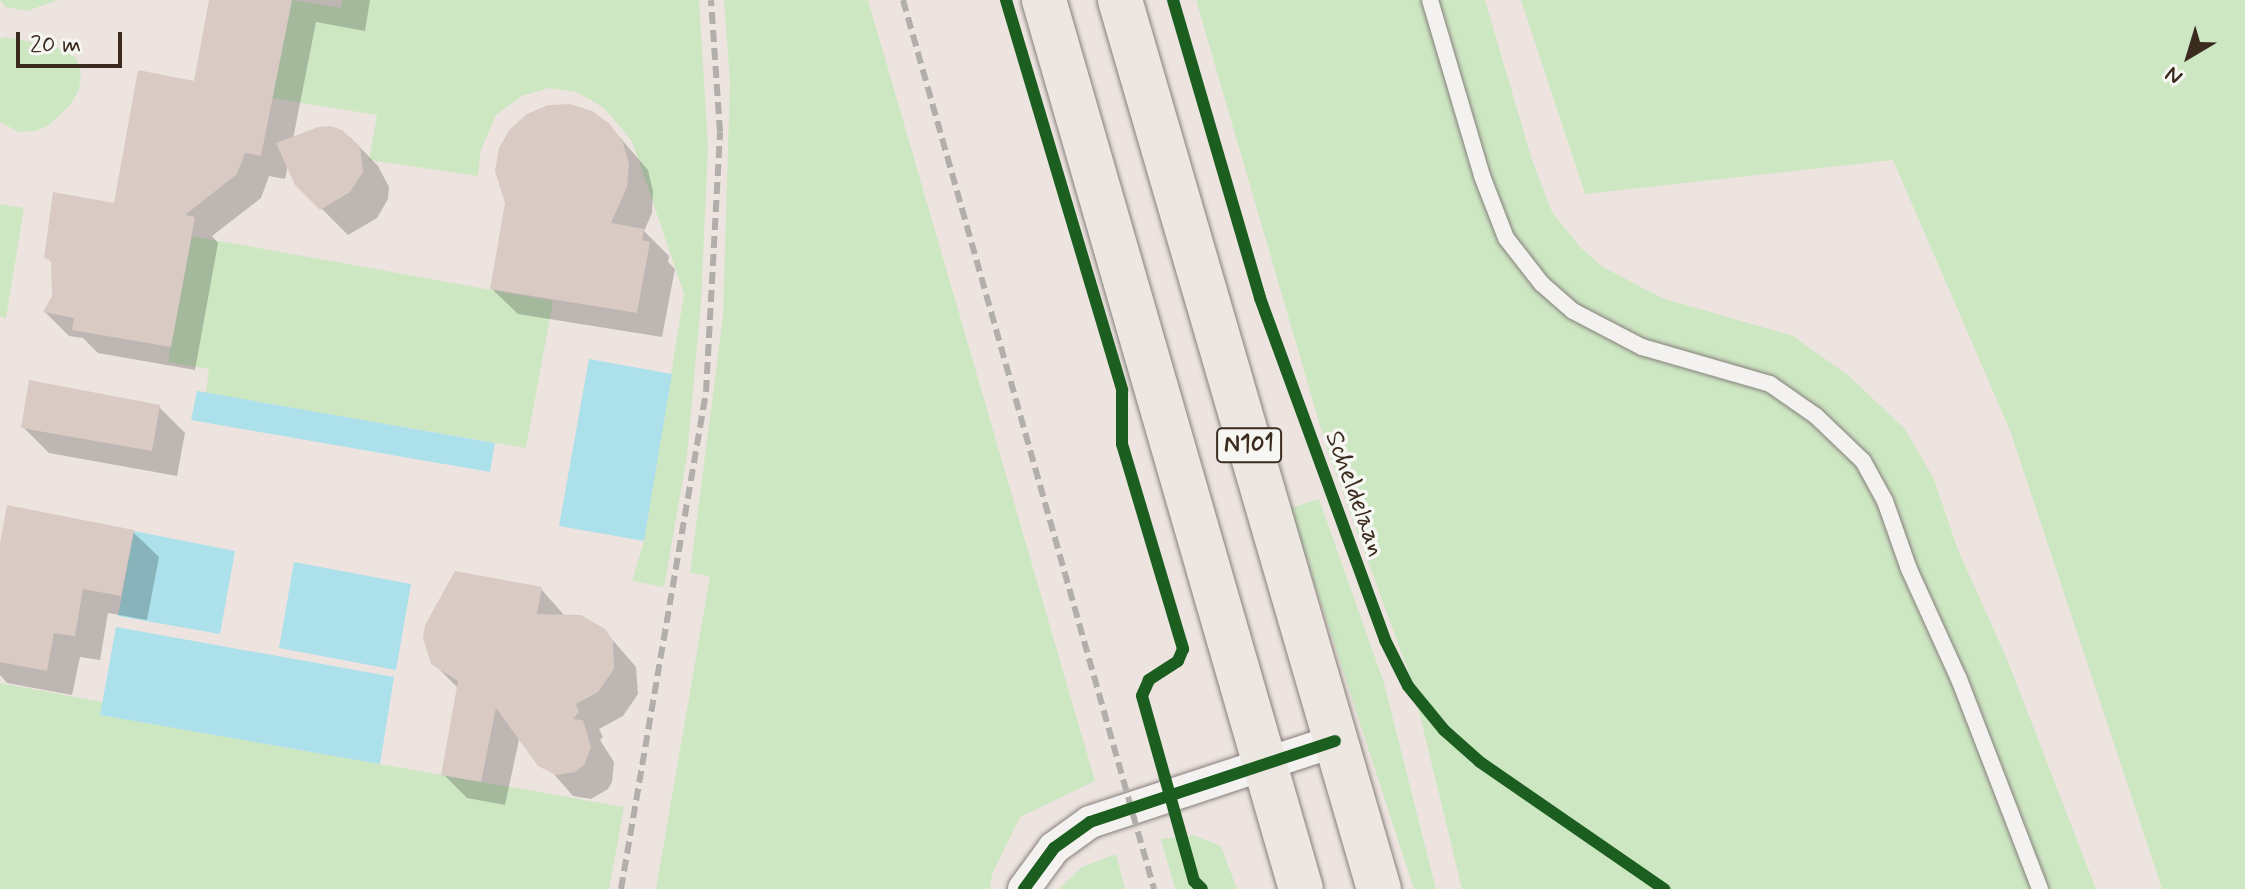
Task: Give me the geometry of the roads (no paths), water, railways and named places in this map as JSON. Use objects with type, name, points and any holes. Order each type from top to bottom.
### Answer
[{"type":"main road","name":"N101","points":[[1044,0],[1301,889]]},
{"type":"main road","name":"N101","points":[[1120,0],[1379,889]]},
{"type":"street","points":[[1024,889],[1054,848],[1090,822],[1335,741]]},
{"type":"lane","points":[[1430,0],[1482,176],[1506,238],[1542,284],[1573,311],[1642,347],[1770,384],[1816,416],[1863,461],[1885,501],[1909,569],[1959,679],[2040,889]]},
{"type":"water","points":[[589,359],[672,374],[644,541],[559,526]]},
{"type":"water","points":[[197,391],[495,443],[490,472],[191,420]]},
{"type":"water","points":[[134,531],[235,551],[220,634],[118,616]]},
{"type":"water","points":[[294,562],[411,584],[396,670],[279,648]]},
{"type":"water","points":[[116,627],[394,677],[380,764],[100,715]]},
{"type":"railway","points":[[621,889],[706,392],[720,132],[711,0]]},
{"type":"railway","points":[[903,0],[1154,889]]}]
